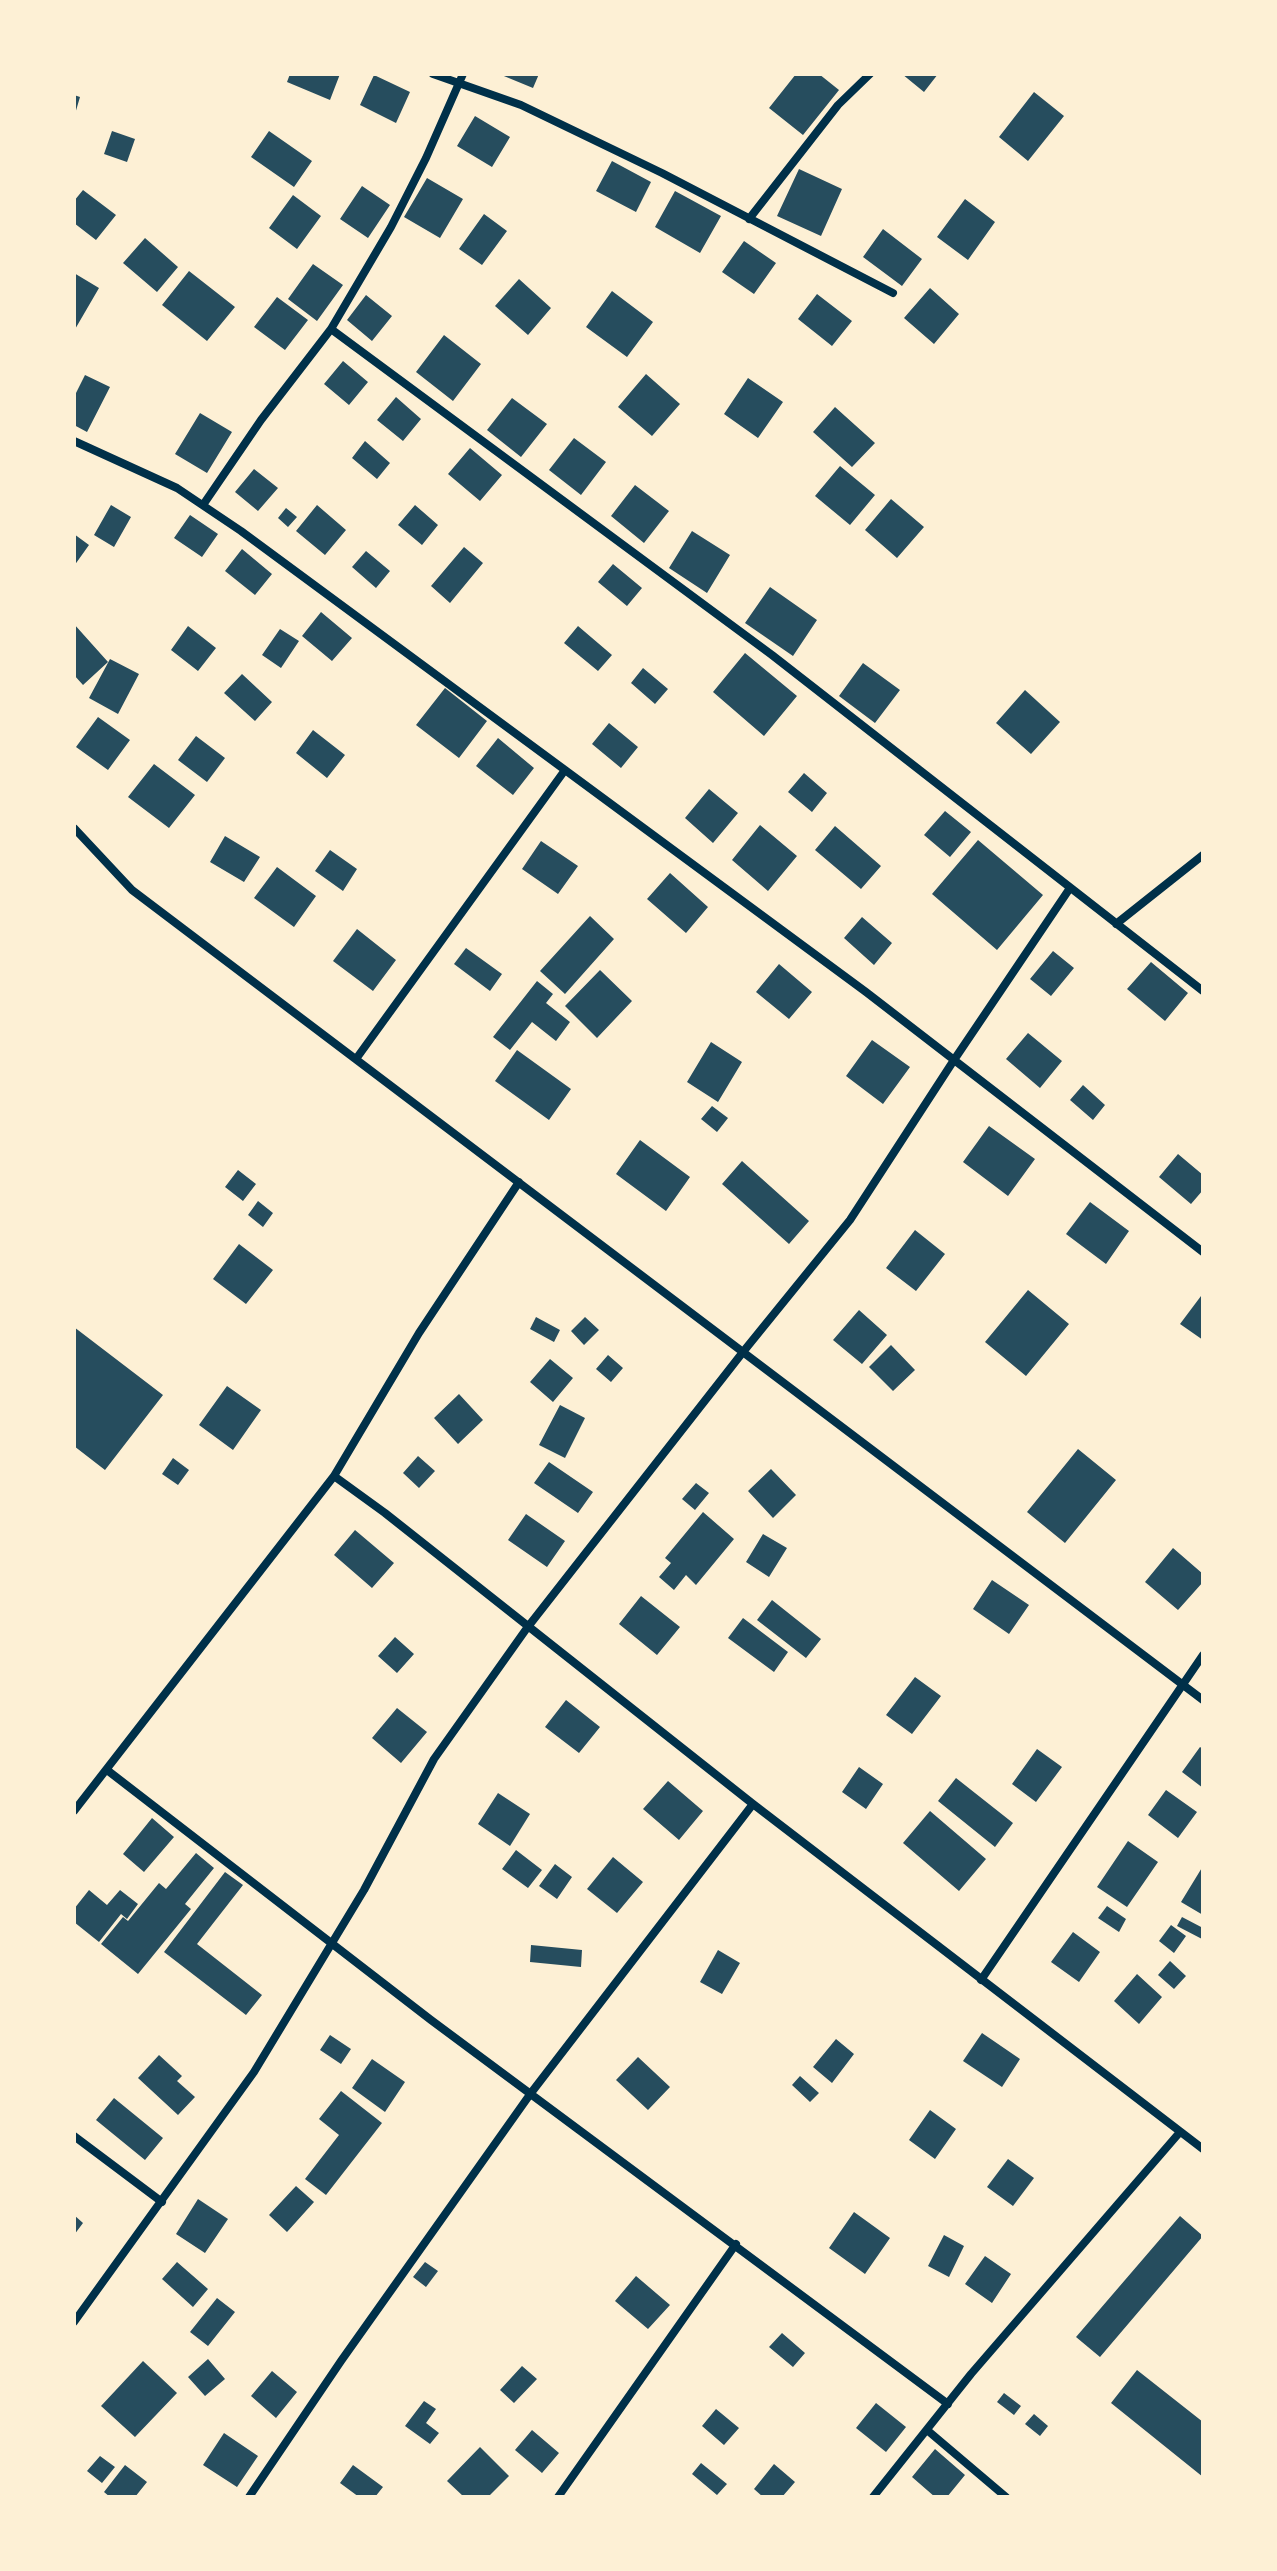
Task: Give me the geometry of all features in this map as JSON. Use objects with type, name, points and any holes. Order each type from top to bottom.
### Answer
[{"type":"street","points":[[433,74],[460,78],[521,105],[662,173],[893,293]]},
{"type":"street","points":[[749,219],[838,105],[870,74]]},
{"type":"street","points":[[203,505],[261,420],[331,329],[391,227],[426,158],[460,78]]},
{"type":"street","points":[[331,329],[772,655],[1203,991]]},
{"type":"street","points":[[74,441],[177,488],[203,505],[382,634],[954,1060],[1203,1252]]},
{"type":"street","points":[[356,1059],[565,770]]},
{"type":"street","points":[[74,828],[132,890],[1203,1700]]},
{"type":"street","points":[[1116,924],[1203,855]]},
{"type":"street","points":[[74,2322],[254,2072],[333,1945],[434,1759],[527,1628],[850,1220],[1070,888]]},
{"type":"street","points":[[74,1811],[334,1476],[419,1333],[519,1182]]},
{"type":"street","points":[[334,1476],[753,1804],[1203,2149]]},
{"type":"street","points":[[981,1980],[1203,1655]]},
{"type":"street","points":[[107,1770],[333,1945],[948,2404]]},
{"type":"street","points":[[249,2497],[341,2361],[531,2093],[753,1804]]},
{"type":"street","points":[[873,2497],[948,2404],[1180,2132]]},
{"type":"street","points":[[74,2136],[162,2202]]},
{"type":"street","points":[[558,2497],[736,2244]]},
{"type":"street","points":[[927,2430],[1006,2497]]},
{"type":"building","points":[[290,74],[340,74],[330,100],[287,82]]},
{"type":"building","points":[[499,74],[539,74],[533,88]]},
{"type":"building","points":[[796,74],[819,74],[839,90],[803,135],[769,108]]},
{"type":"building","points":[[902,74],[938,74],[924,92]]},
{"type":"building","points":[[374,75],[410,92],[396,123],[360,105]]},
{"type":"building","points":[[1034,92],[1064,116],[1028,161],[999,137]]},
{"type":"building","points":[[74,95],[80,97],[75,114],[74,114]]},
{"type":"building","points":[[475,116],[510,137],[492,167],[457,146]]},
{"type":"building","points":[[112,131],[135,139],[127,162],[104,154]]},
{"type":"building","points":[[269,131],[312,161],[294,187],[251,157]]},
{"type":"building","points":[[612,161],[651,182],[636,212],[596,191]]},
{"type":"building","points":[[799,169],[842,189],[821,236],[777,216]]},
{"type":"building","points":[[427,178],[463,199],[440,238],[404,217]]},
{"type":"building","points":[[362,186],[390,205],[368,238],[340,219]]},
{"type":"building","points":[[83,190],[116,215],[96,240],[74,223],[74,201]]},
{"type":"building","points":[[675,191],[721,216],[700,253],[655,227]]},
{"type":"building","points":[[293,195],[321,216],[297,249],[269,228]]},
{"type":"building","points":[[965,199],[995,222],[968,260],[937,237]]},
{"type":"building","points":[[484,214],[507,231],[482,265],[459,249]]},
{"type":"building","points":[[883,229],[922,259],[902,286],[863,257]]},
{"type":"building","points":[[145,238],[178,267],[157,292],[123,263]]},
{"type":"building","points":[[744,241],[776,263],[754,294],[722,272]]},
{"type":"building","points":[[313,264],[343,285],[317,321],[288,299]]},
{"type":"building","points":[[189,271],[235,307],[207,341],[162,305]]},
{"type":"building","points":[[74,273],[99,288],[74,331]]},
{"type":"building","points":[[519,279],[551,308],[528,335],[495,306]]},
{"type":"building","points":[[930,288],[959,314],[934,344],[904,318]]},
{"type":"building","points":[[612,291],[653,322],[627,357],[586,327]]},
{"type":"building","points":[[817,294],[852,321],[832,346],[798,319]]},
{"type":"building","points":[[366,295],[392,316],[372,341],[347,320]]},
{"type":"building","points":[[277,297],[308,320],[285,350],[254,327]]},
{"type":"building","points":[[444,335],[481,364],[453,401],[416,372]]},
{"type":"building","points":[[343,361],[368,382],[349,405],[324,384]]},
{"type":"building","points":[[646,374],[680,404],[652,436],[618,407]]},
{"type":"building","points":[[85,375],[110,387],[87,432],[74,425],[74,397]]},
{"type":"building","points":[[748,378],[783,402],[758,438],[724,414]]},
{"type":"building","points":[[396,397],[421,419],[403,441],[377,420]]},
{"type":"building","points":[[512,398],[547,424],[521,457],[487,430]]},
{"type":"building","points":[[835,407],[875,443],[852,467],[813,432]]},
{"type":"building","points":[[200,413],[232,432],[207,473],[175,454]]},
{"type":"building","points":[[574,438],[606,462],[581,495],[549,470]]},
{"type":"building","points":[[365,441],[390,463],[377,479],[352,458]]},
{"type":"building","points":[[470,448],[502,475],[480,501],[448,474]]},
{"type":"building","points":[[840,466],[875,495],[850,525],[815,496]]},
{"type":"building","points":[[254,469],[278,488],[258,511],[235,492]]},
{"type":"building","points":[[635,485],[669,511],[644,543],[611,516]]},
{"type":"building","points":[[891,499],[924,527],[897,558],[865,530]]},
{"type":"building","points":[[111,505],[131,517],[114,547],[94,535]]},
{"type":"building","points":[[317,505],[346,530],[325,555],[296,531]]},
{"type":"building","points":[[415,505],[438,525],[422,545],[398,525]]},
{"type":"building","points":[[286,508],[297,517],[288,527],[278,518]]},
{"type":"building","points":[[190,515],[218,534],[202,557],[174,538]]},
{"type":"building","points":[[692,531],[730,555],[707,593],[669,568]]},
{"type":"building","points":[[74,534],[89,545],[74,566]]},
{"type":"building","points":[[464,547],[483,563],[450,603],[431,586]]},
{"type":"building","points":[[242,549],[272,574],[255,595],[225,571]]},
{"type":"building","points":[[366,551],[390,571],[376,588],[352,567]]},
{"type":"building","points":[[613,564],[642,588],[627,606],[598,582]]},
{"type":"building","points":[[770,587],[817,620],[793,656],[745,623]]},
{"type":"building","points":[[321,612],[352,638],[332,661],[302,636]]},
{"type":"building","points":[[74,624],[108,662],[83,685],[74,675]]},
{"type":"building","points":[[188,626],[216,648],[198,671],[171,650]]},
{"type":"building","points":[[578,626],[612,655],[598,671],[564,643]]},
{"type":"building","points":[[280,629],[299,641],[281,668],[262,655]]},
{"type":"building","points":[[745,653],[797,696],[764,736],[713,692]]},
{"type":"building","points":[[110,659],[139,674],[118,714],[89,698]]},
{"type":"building","points":[[863,663],[900,690],[875,723],[839,696]]},
{"type":"building","points":[[643,668],[668,689],[655,704],[631,683]]},
{"type":"building","points":[[242,674],[272,702],[255,721],[224,693]]},
{"type":"building","points":[[445,688],[487,721],[459,758],[416,725]]},
{"type":"building","points":[[1025,690],[1060,722],[1031,754],[996,723]]},
{"type":"building","points":[[98,717],[130,740],[108,770],[76,747]]},
{"type":"building","points":[[609,723],[638,747],[621,768],[592,744]]},
{"type":"building","points":[[313,730],[345,755],[327,778],[296,753]]},
{"type":"building","points":[[196,736],[225,758],[207,782],[178,760]]},
{"type":"building","points":[[498,738],[534,768],[513,795],[476,766]]},
{"type":"building","points":[[154,764],[195,795],[169,828],[128,797]]},
{"type":"building","points":[[804,773],[827,793],[812,812],[788,792]]},
{"type":"building","points":[[709,789],[738,813],[713,843],[685,818]]},
{"type":"building","points":[[945,811],[971,832],[950,857],[924,835]]},
{"type":"building","points":[[760,825],[797,856],[768,891],[732,860]]},
{"type":"building","points":[[835,826],[881,866],[861,889],[815,850]]},
{"type":"building","points":[[225,836],[260,857],[244,882],[210,862]]},
{"type":"building","points":[[978,840],[1043,895],[997,950],[932,894]]},
{"type":"building","points":[[541,841],[578,866],[558,894],[522,869]]},
{"type":"building","points":[[330,850],[357,869],[343,891],[315,871]]},
{"type":"building","points":[[277,867],[316,896],[294,927],[254,898]]},
{"type":"building","points":[[670,873],[708,907],[686,933],[647,899]]},
{"type":"building","points":[[590,916],[614,939],[565,994],[540,971]]},
{"type":"building","points":[[862,917],[892,943],[874,965],[844,938]]},
{"type":"building","points":[[357,929],[396,960],[373,991],[333,961]]},
{"type":"building","points":[[466,948],[502,974],[490,991],[454,964]]},
{"type":"building","points":[[1053,951],[1074,968],[1051,996],[1030,979]]},
{"type":"building","points":[[1151,962],[1188,993],[1165,1021],[1127,989]]},
{"type":"building","points":[[779,964],[812,992],[789,1019],[756,992]]},
{"type":"building","points":[[600,970],[632,1001],[597,1038],[565,1006]]},
{"type":"building","points":[[537,981],[553,994],[546,1003],[570,1022],[556,1041],[532,1022],[510,1050],[493,1037]]},
{"type":"building","points":[[1028,1033],[1062,1061],[1040,1088],[1006,1059]]},
{"type":"building","points":[[872,1040],[910,1067],[883,1104],[846,1076]]},
{"type":"building","points":[[711,1042],[742,1062],[718,1102],[687,1082]]},
{"type":"building","points":[[517,1050],[571,1089],[549,1120],[495,1081]]},
{"type":"building","points":[[1083,1085],[1105,1105],[1093,1120],[1070,1100]]},
{"type":"building","points":[[712,1106],[728,1118],[717,1132],[701,1119]]},
{"type":"building","points":[[989,1126],[1035,1159],[1008,1196],[963,1162]]},
{"type":"building","points":[[640,1140],[690,1177],[666,1211],[616,1174]]},
{"type":"building","points":[[1178,1154],[1203,1175],[1203,1190],[1191,1204],[1159,1177]]},
{"type":"building","points":[[742,1161],[809,1221],[789,1244],[722,1184]]},
{"type":"building","points":[[238,1170],[256,1184],[243,1201],[225,1187]]},
{"type":"building","points":[[258,1201],[273,1213],[263,1227],[248,1215]]},
{"type":"building","points":[[1090,1202],[1129,1231],[1106,1264],[1066,1234]]},
{"type":"building","points":[[915,1230],[945,1254],[916,1291],[886,1268]]},
{"type":"building","points":[[239,1244],[273,1270],[246,1304],[213,1279]]},
{"type":"building","points":[[1028,1290],[1069,1324],[1026,1376],[985,1342]]},
{"type":"building","points":[[1203,1297],[1203,1340],[1180,1324]]},
{"type":"building","points":[[859,1310],[887,1335],[862,1364],[833,1340]]},
{"type":"building","points":[[536,1317],[560,1330],[554,1342],[530,1329]]},
{"type":"building","points":[[585,1317],[599,1330],[584,1345],[571,1331]]},
{"type":"building","points":[[74,1327],[163,1395],[105,1470],[74,1446]]},
{"type":"building","points":[[891,1345],[915,1370],[893,1391],[869,1367]]},
{"type":"building","points":[[608,1355],[623,1368],[611,1382],[596,1369]]},
{"type":"building","points":[[550,1359],[573,1378],[553,1402],[530,1382]]},
{"type":"building","points":[[227,1386],[261,1410],[233,1450],[199,1425]]},
{"type":"building","points":[[459,1394],[483,1420],[458,1444],[434,1418]]},
{"type":"building","points":[[560,1405],[585,1418],[565,1458],[539,1445]]},
{"type":"building","points":[[1078,1449],[1116,1480],[1065,1543],[1027,1512]]},
{"type":"building","points":[[418,1456],[435,1471],[419,1488],[403,1473]]},
{"type":"building","points":[[173,1458],[189,1470],[178,1485],[162,1474]]},
{"type":"building","points":[[549,1462],[593,1492],[578,1513],[534,1483]]},
{"type":"building","points":[[771,1469],[796,1495],[773,1518],[748,1491]]},
{"type":"building","points":[[696,1483],[709,1493],[695,1510],[682,1499]]},
{"type":"building","points":[[703,1512],[734,1539],[696,1585],[686,1575],[674,1590],[659,1577],[671,1563],[665,1558]]},
{"type":"building","points":[[526,1514],[565,1541],[547,1567],[508,1540]]},
{"type":"building","points":[[355,1530],[394,1563],[372,1588],[334,1555]]},
{"type":"building","points":[[763,1534],[787,1548],[769,1577],[746,1562]]},
{"type":"building","points":[[1173,1548],[1203,1574],[1203,1582],[1178,1610],[1145,1582]]},
{"type":"building","points":[[992,1580],[1029,1605],[1009,1634],[973,1609]]},
{"type":"building","points":[[641,1596],[680,1627],[657,1655],[619,1624]]},
{"type":"building","points":[[772,1600],[821,1639],[806,1658],[757,1620]]},
{"type":"building","points":[[743,1618],[788,1652],[774,1672],[728,1638]]},
{"type":"building","points":[[395,1637],[414,1654],[397,1673],[378,1656]]},
{"type":"building","points":[[915,1677],[941,1696],[912,1734],[886,1715]]},
{"type":"building","points":[[566,1700],[600,1727],[579,1753],[545,1727]]},
{"type":"building","points":[[397,1708],[427,1732],[401,1763],[372,1738]]},
{"type":"building","points":[[1200,1747],[1203,1749],[1203,1788],[1182,1772]]},
{"type":"building","points":[[1037,1749],[1062,1767],[1036,1802],[1012,1784]]},
{"type":"building","points":[[859,1767],[883,1784],[866,1809],[842,1792]]},
{"type":"building","points":[[956,1778],[1013,1823],[995,1847],[938,1801]]},
{"type":"building","points":[[668,1781],[703,1811],[679,1840],[643,1809]]},
{"type":"building","points":[[1166,1790],[1197,1812],[1178,1838],[1148,1815]]},
{"type":"building","points":[[498,1793],[530,1814],[510,1846],[478,1824]]},
{"type":"building","points":[[930,1811],[986,1859],[959,1891],[903,1843]]},
{"type":"building","points":[[152,1818],[174,1837],[144,1872],[123,1854]]},
{"type":"building","points":[[1128,1841],[1158,1862],[1127,1907],[1097,1887]]},
{"type":"building","points":[[516,1850],[542,1870],[528,1888],[502,1869]]},
{"type":"building","points":[[196,1853],[214,1868],[185,1904],[191,1909],[138,1974],[101,1944],[123,1917],[128,1921],[159,1883],[166,1889]]},
{"type":"building","points":[[613,1857],[643,1882],[617,1913],[587,1889]]},
{"type":"building","points":[[555,1864],[572,1877],[557,1899],[539,1886]]},
{"type":"building","points":[[1203,1866],[1203,1915],[1181,1902]]},
{"type":"building","points":[[225,1872],[243,1885],[197,1944],[262,1995],[246,2015],[164,1952]]},
{"type":"building","points":[[89,1890],[107,1905],[120,1890],[138,1904],[127,1919],[121,1914],[99,1942],[74,1922],[74,1909]]},
{"type":"building","points":[[1107,1906],[1126,1919],[1119,1932],[1098,1918]]},
{"type":"building","points":[[1182,1917],[1203,1928],[1202,1939],[1177,1926]]},
{"type":"building","points":[[1171,1925],[1186,1936],[1174,1953],[1159,1941]]},
{"type":"building","points":[[1073,1932],[1100,1952],[1079,1982],[1051,1962]]},
{"type":"building","points":[[531,1945],[582,1950],[581,1967],[530,1962]]},
{"type":"building","points":[[718,1950],[740,1963],[722,1994],[700,1982]]},
{"type":"building","points":[[1170,1961],[1186,1976],[1174,1989],[1158,1975]]},
{"type":"building","points":[[1137,1974],[1162,1997],[1139,2024],[1114,2001]]},
{"type":"building","points":[[982,2033],[1020,2059],[1002,2087],[963,2061]]},
{"type":"building","points":[[330,2035],[351,2049],[341,2064],[320,2050]]},
{"type":"building","points":[[836,2039],[854,2054],[832,2083],[813,2067]]},
{"type":"building","points":[[159,2055],[182,2076],[177,2081],[195,2097],[178,2115],[138,2078]]},
{"type":"building","points":[[638,2057],[670,2087],[648,2110],[616,2080]]},
{"type":"building","points":[[372,2059],[405,2082],[385,2112],[352,2088]]},
{"type":"building","points":[[800,2076],[819,2093],[810,2102],[792,2085]]},
{"type":"building","points":[[341,2091],[382,2123],[326,2195],[305,2179],[339,2135],[319,2119]]},
{"type":"building","points":[[114,2098],[163,2138],[145,2160],[96,2120]]},
{"type":"building","points":[[930,2110],[956,2129],[935,2159],[909,2140]]},
{"type":"building","points":[[1008,2159],[1034,2178],[1013,2206],[987,2187]]},
{"type":"building","points":[[296,2186],[314,2202],[287,2232],[269,2215]]},
{"type":"building","points":[[198,2199],[228,2219],[205,2253],[176,2234]]},
{"type":"building","points":[[854,2212],[890,2238],[865,2274],[829,2248]]},
{"type":"building","points":[[74,2215],[83,2223],[74,2235]]},
{"type":"building","points":[[1180,2216],[1203,2236],[1100,2357],[1076,2337]]},
{"type":"building","points":[[944,2235],[964,2246],[949,2277],[928,2266]]},
{"type":"building","points":[[985,2256],[1011,2274],[992,2303],[965,2284]]},
{"type":"building","points":[[177,2262],[208,2289],[193,2307],[162,2279]]},
{"type":"building","points":[[425,2262],[438,2271],[426,2287],[413,2277]]},
{"type":"building","points":[[636,2276],[670,2305],[648,2329],[615,2301]]},
{"type":"building","points":[[217,2298],[235,2312],[208,2346],[190,2332]]},
{"type":"building","points":[[782,2333],[805,2353],[793,2367],[769,2347]]},
{"type":"building","points":[[208,2359],[225,2379],[205,2396],[188,2377]]},
{"type":"building","points":[[143,2361],[177,2393],[135,2437],[101,2406]]},
{"type":"building","points":[[522,2366],[537,2379],[514,2403],[500,2390]]},
{"type":"building","points":[[1137,2370],[1203,2422],[1203,2477],[1111,2403]]},
{"type":"building","points":[[272,2371],[297,2392],[276,2418],[251,2396]]},
{"type":"building","points":[[1004,2393],[1021,2406],[1014,2415],[997,2402]]},
{"type":"building","points":[[424,2401],[436,2409],[426,2423],[439,2433],[430,2444],[405,2426]]},
{"type":"building","points":[[876,2403],[906,2427],[886,2452],[856,2428]]},
{"type":"building","points":[[716,2409],[739,2428],[724,2445],[702,2426]]},
{"type":"building","points":[[1034,2414],[1048,2426],[1040,2436],[1025,2424]]},
{"type":"building","points":[[532,2430],[559,2453],[542,2473],[515,2450]]},
{"type":"building","points":[[224,2433],[258,2456],[237,2487],[203,2465]]},
{"type":"building","points":[[480,2447],[509,2476],[488,2497],[464,2497],[447,2481]]},
{"type":"building","points":[[935,2449],[965,2475],[947,2497],[935,2497],[912,2477]]},
{"type":"building","points":[[100,2456],[115,2467],[102,2483],[87,2471]]},
{"type":"building","points":[[701,2463],[727,2484],[717,2495],[692,2474]]},
{"type":"building","points":[[774,2464],[795,2482],[782,2497],[763,2497],[754,2489]]},
{"type":"building","points":[[125,2465],[147,2482],[135,2497],[110,2497],[104,2492]]},
{"type":"building","points":[[353,2465],[383,2487],[375,2497],[359,2497],[340,2483]]}]
